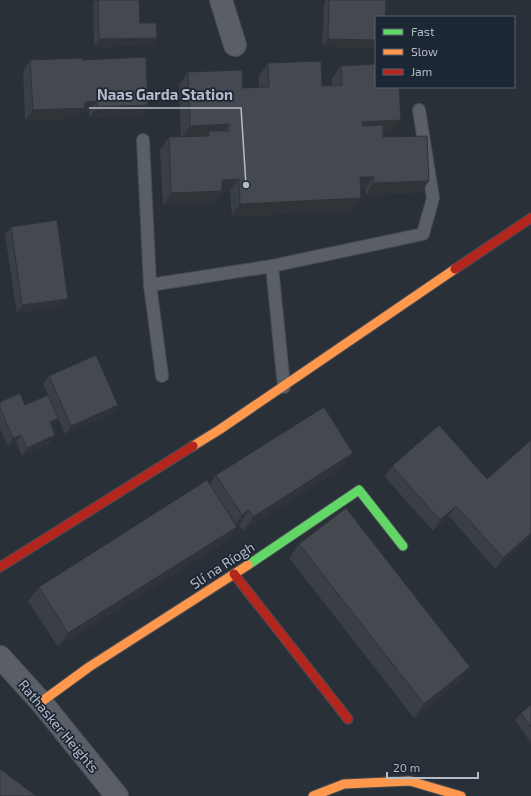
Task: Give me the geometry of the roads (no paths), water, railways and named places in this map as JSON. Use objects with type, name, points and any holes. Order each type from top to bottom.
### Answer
[{"type":"street","points":[[220,0],[235,45]]},
{"type":"street","points":[[0,567],[220,430],[531,218]]},
{"type":"street","name":"Slí na Ríogh","points":[[41,702],[88,667],[234,574],[359,490],[403,546]]},
{"type":"street","points":[[234,574],[348,719]]},
{"type":"street","name":"Rathasker Heights","points":[[0,657],[41,702],[117,796]]},
{"type":"street","points":[[313,796],[344,784],[410,781],[461,796]]},
{"type":"lane","points":[[150,285],[272,266],[423,234],[433,198],[419,110]]},
{"type":"lane","points":[[143,140],[150,285],[162,376]]},
{"type":"lane","points":[[272,266],[284,387]]},
{"type":"place","name":"Naas Garda Station","points":[[246,185]]}]
